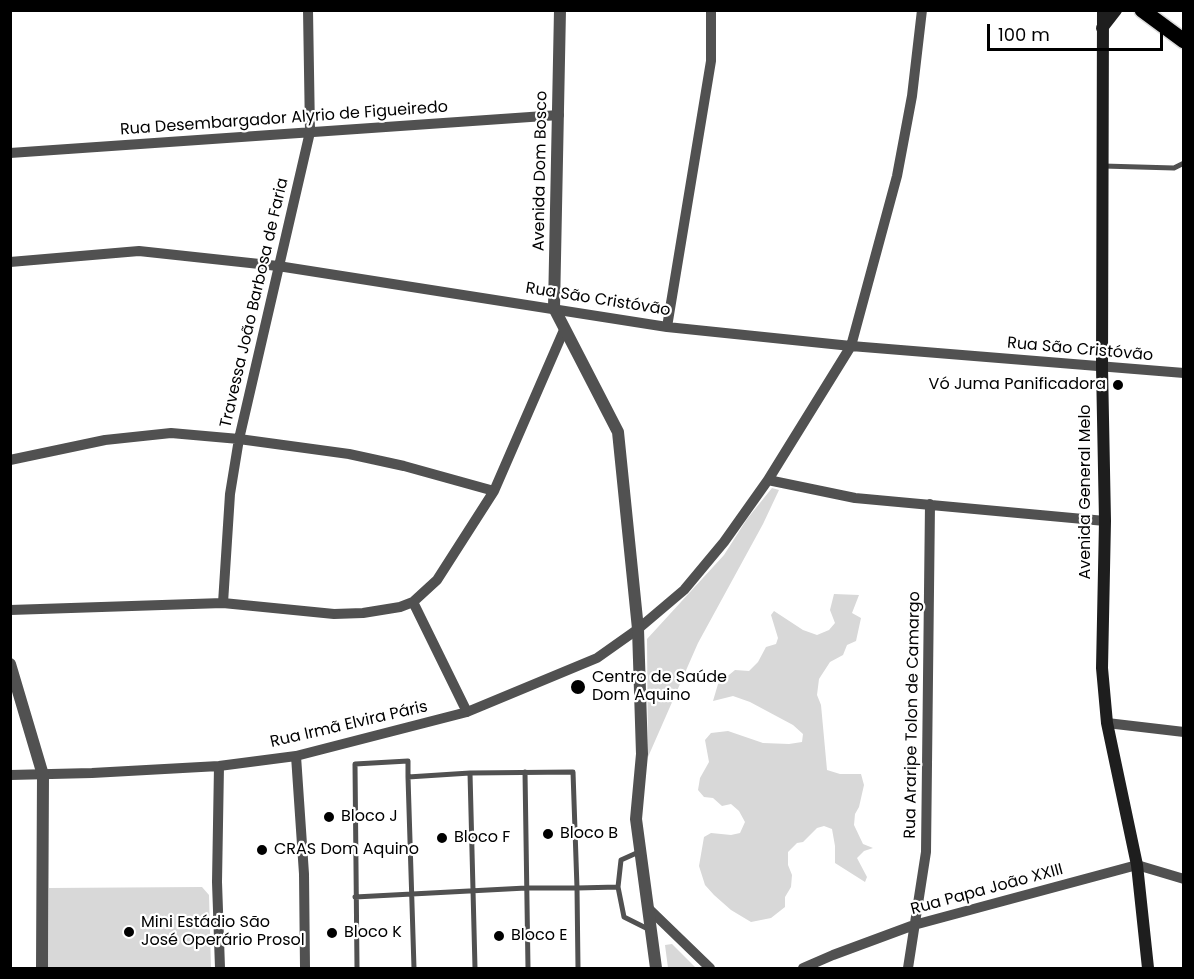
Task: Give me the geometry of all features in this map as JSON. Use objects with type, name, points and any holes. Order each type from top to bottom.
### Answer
[{"type":"main road","name":"Avenida General Melo","points":[[1103,10],[1102,367],[1105,521],[1102,668],[1107,723],[1137,865],[1148,969]]},
{"type":"main road","points":[[1102,28],[1116,10]]},
{"type":"main road","points":[[1142,10],[1184,41]]},
{"type":"street","name":"Travessa João Barbosa de Faria","points":[[223,603],[230,494],[239,439],[310,132],[308,10]]},
{"type":"street","name":"Avenida Dom Bosco","points":[[560,10],[554,308],[618,432],[638,630],[642,754],[636,819],[656,969]]},
{"type":"street","points":[[667,327],[711,60],[711,10]]},
{"type":"street","name":"Rua Irmã Elvira Páris","points":[[10,775],[219,766],[296,756],[468,712],[597,658],[638,630],[684,590],[723,542],[768,480],[851,346],[897,176],[912,96],[922,10]]},
{"type":"street","name":"Rua Desembargador Alyrio de Figueiredo","points":[[10,153],[559,115]]},
{"type":"street","name":"Rua São Cristóvão","points":[[10,262],[138,251],[278,266],[667,327],[851,346],[1184,373]]},
{"type":"street","points":[[10,610],[223,603],[334,614],[363,614],[400,607],[413,602],[437,580],[494,491],[564,330]]},
{"type":"street","points":[[10,460],[105,440],[171,433],[239,439],[349,454],[404,466],[494,491]]},
{"type":"street","points":[[768,480],[855,498],[1105,521]]},
{"type":"street","name":"Rua Araripe Tolon de Camargo","points":[[908,969],[926,852],[930,504]]},
{"type":"street","points":[[413,602],[468,712]]},
{"type":"street","points":[[10,664],[43,775],[42,969]]},
{"type":"street","points":[[1107,723],[1184,732]]},
{"type":"street","points":[[296,756],[304,874],[306,969]]},
{"type":"street","points":[[219,766],[217,882],[220,969]]},
{"type":"street","points":[[1137,865],[1184,879]]},
{"type":"street","name":"Rua Papa João XXIII","points":[[802,969],[914,925],[1137,865]]},
{"type":"street","points":[[649,909],[710,969]]},
{"type":"lane","points":[[1104,166],[1174,168],[1184,163]]},
{"type":"lane","points":[[357,969],[355,764],[408,762],[414,969]]},
{"type":"lane","points":[[525,772],[528,969]]},
{"type":"lane","points":[[408,777],[470,773],[573,772],[578,969]]},
{"type":"lane","points":[[470,773],[475,969]]},
{"type":"lane","points":[[641,851],[621,860],[618,886],[624,916],[651,930]]},
{"type":"lane","points":[[355,897],[526,888],[618,886]]},
{"type":"shaded area","points":[[772,488],[779,490],[698,643],[648,757],[647,639],[724,555],[747,519]]},
{"type":"shaded area","points":[[834,594],[859,595],[852,613],[861,618],[856,641],[847,645],[843,655],[830,662],[819,679],[817,695],[821,705],[827,770],[840,774],[861,774],[864,785],[854,825],[863,844],[873,848],[864,851],[857,858],[867,877],[865,882],[835,863],[832,829],[824,826],[817,828],[803,842],[797,843],[788,852],[788,865],[792,875],[791,887],[785,897],[785,907],[771,918],[751,922],[731,910],[714,895],[705,885],[699,866],[704,837],[711,833],[731,835],[740,833],[745,822],[739,811],[731,804],[722,806],[713,798],[704,797],[698,790],[700,778],[709,762],[705,740],[711,733],[728,731],[763,743],[789,744],[802,742],[803,734],[793,725],[750,702],[733,696],[713,701],[718,684],[735,670],[749,671],[758,662],[766,647],[776,644],[778,638],[771,615],[774,611],[803,630],[817,635],[829,630],[835,623],[830,610]]},
{"type":"shaded area","name":"Mini Estádio São José Operário Prosol","points":[[202,887],[209,895],[211,968],[48,968],[49,888]]},
{"type":"shaded area","points":[[672,944],[696,968],[668,968],[665,945]]},
{"type":"place","name":"Vó Juma Panificadora","points":[[1118,385]]},
{"type":"place","name":"Centro de Saúde Dom Aquino","points":[[578,687]]},
{"type":"place","name":"Bloco J","points":[[329,817]]},
{"type":"place","name":"Bloco B","points":[[548,834]]},
{"type":"place","name":"Bloco F","points":[[442,838]]},
{"type":"place","name":"CRAS Dom Aquino","points":[[262,850]]},
{"type":"place","name":"Mini Estádio São José Operário Prosol","points":[[129,932]]},
{"type":"place","name":"Bloco K","points":[[332,933]]},
{"type":"place","name":"Bloco E","points":[[499,936]]}]
